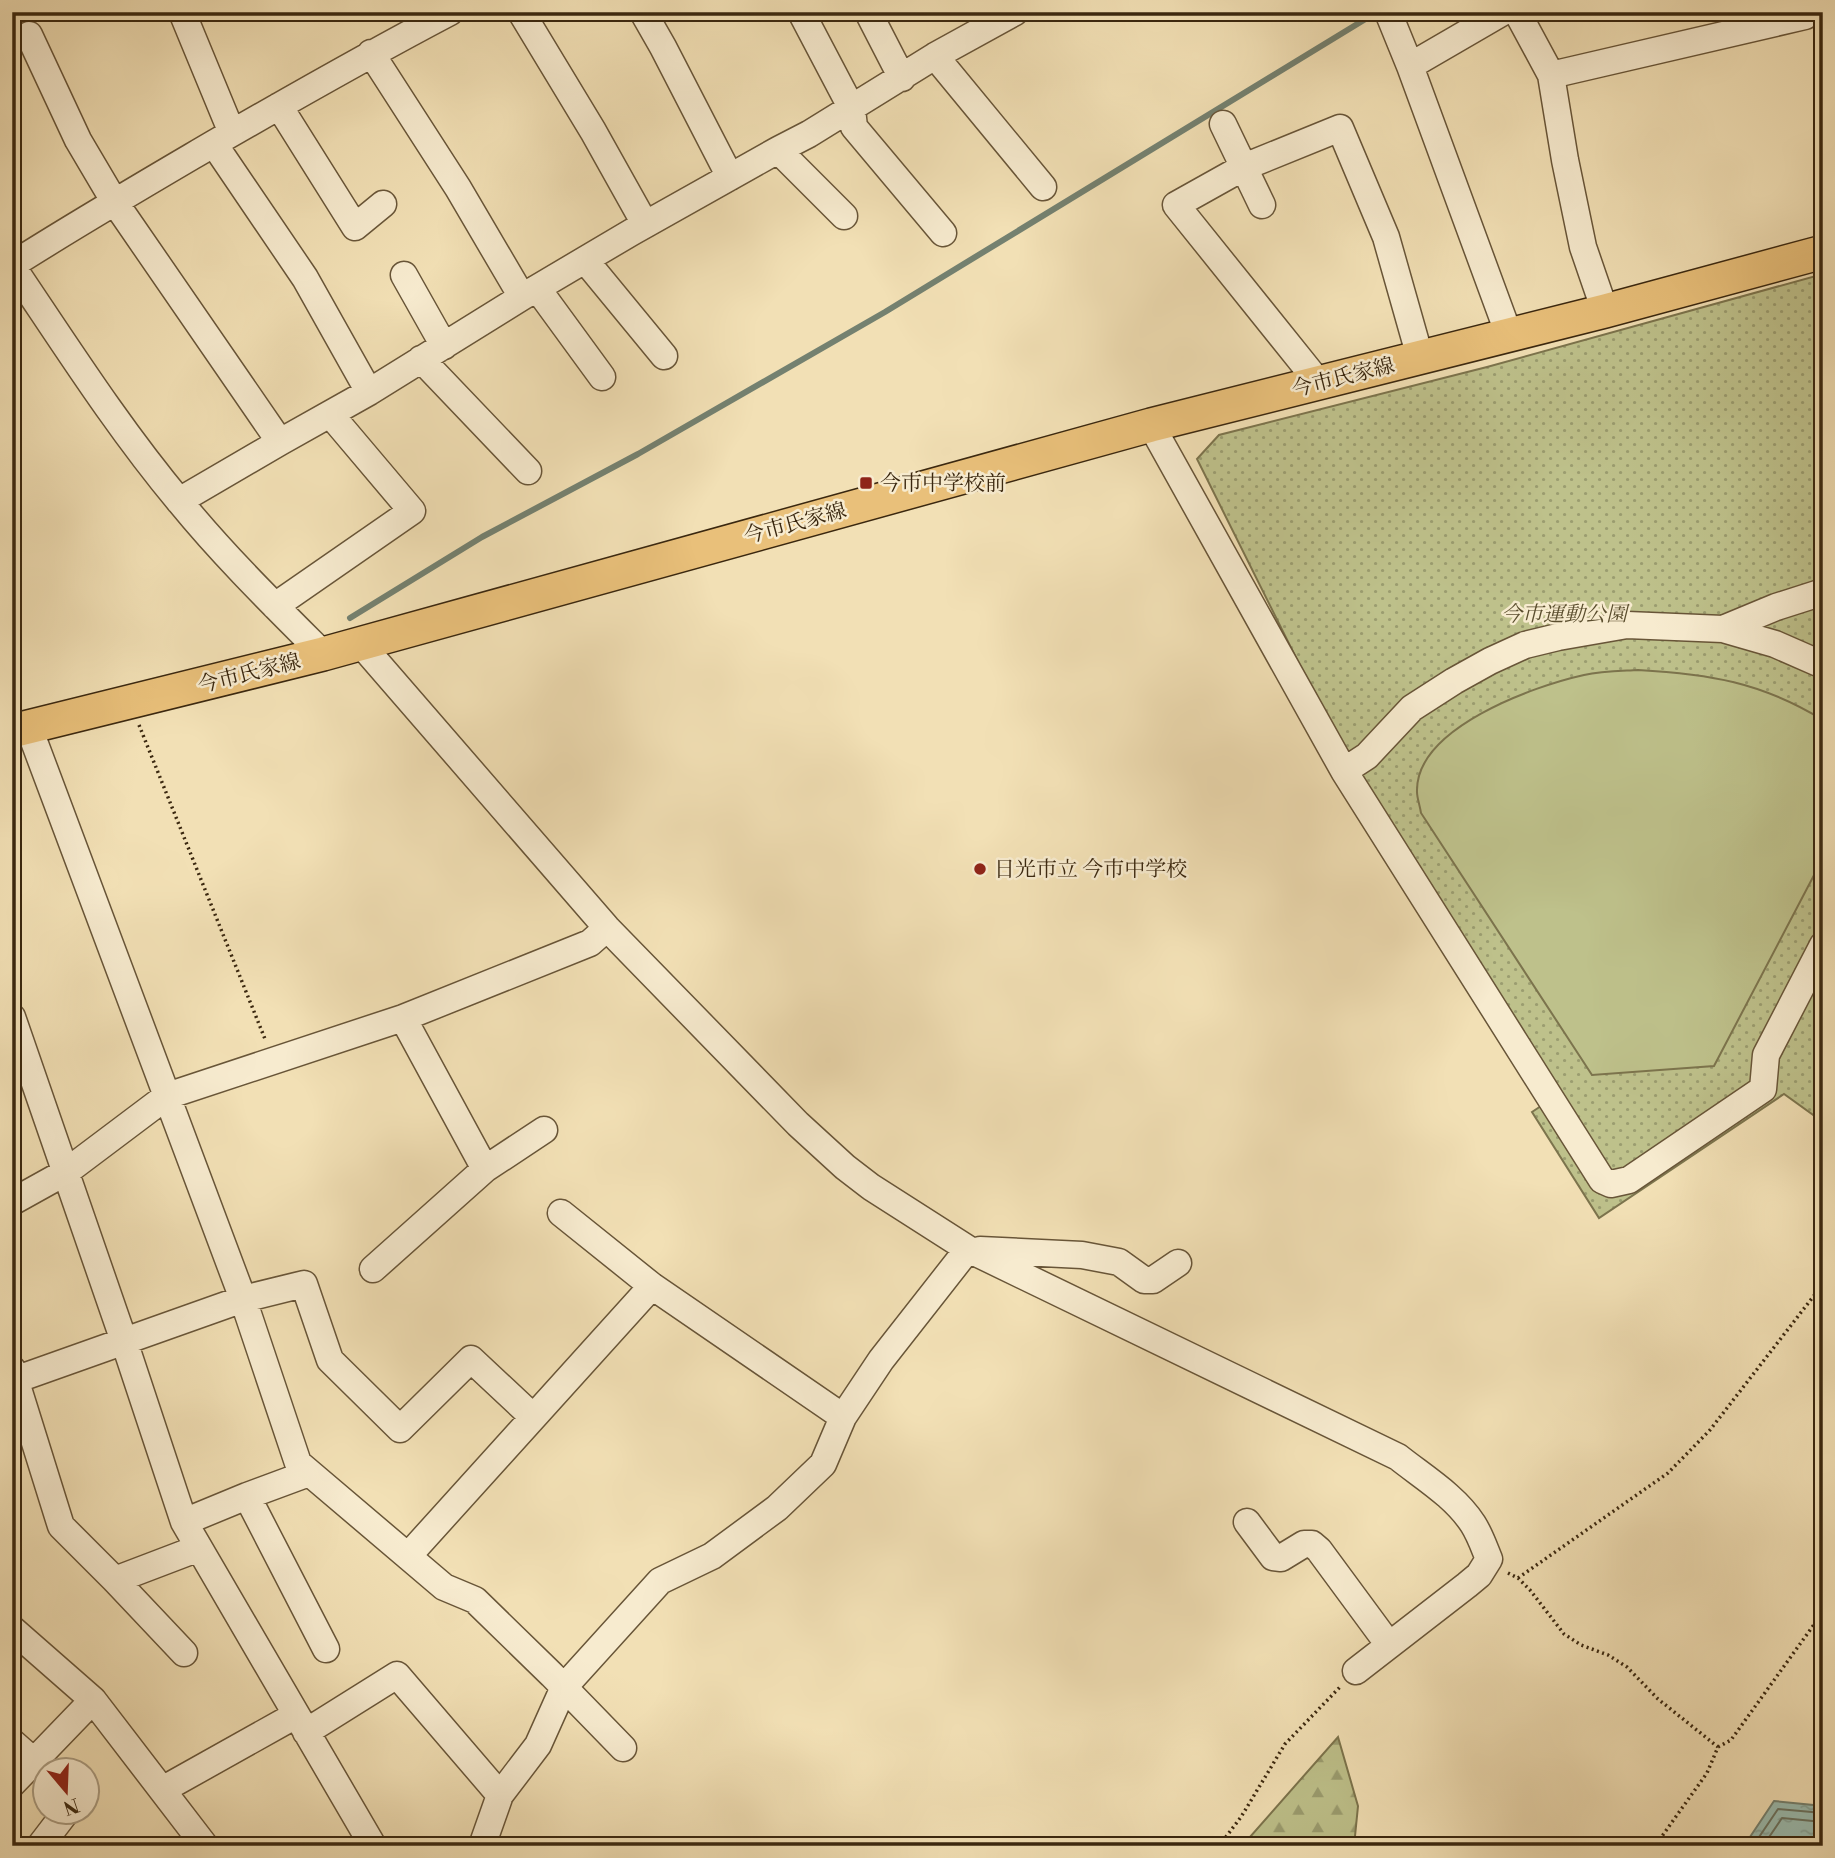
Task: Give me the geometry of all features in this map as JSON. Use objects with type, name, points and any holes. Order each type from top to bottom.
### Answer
[{"type":"main road","name":"今市氏家線","points":[[21,729],[323,654],[1151,425],[1605,311],[1823,252]]},
{"type":"street","points":[[182,12],[223,138],[369,392]]},
{"type":"street","points":[[323,654],[179,501],[132,440],[12,266],[114,201],[371,53],[450,12]]},
{"type":"street","points":[[521,12],[645,224]]},
{"type":"street","points":[[643,12],[730,177]]},
{"type":"street","points":[[801,12],[852,109],[854,127],[943,233]]},
{"type":"street","points":[[868,12],[902,78]]},
{"type":"street","points":[[179,501],[369,392],[645,224],[809,134],[935,56],[1015,12]]},
{"type":"street","points":[[1410,66],[1503,12]]},
{"type":"street","points":[[1517,12],[1551,75],[1583,247],[1605,311]]},
{"type":"street","points":[[1551,75],[1805,16],[1804,12]]},
{"type":"street","points":[[1388,13],[1509,335]]},
{"type":"street","points":[[29,35],[78,140],[114,201],[280,442]]},
{"type":"street","points":[[371,53],[529,293],[602,377]]},
{"type":"street","points":[[935,56],[1043,187]]},
{"type":"street","points":[[279,106],[355,227],[383,204]]},
{"type":"street","points":[[1223,124],[1262,205]]},
{"type":"street","points":[[1319,383],[1176,205],[1244,167],[1340,128],[1386,237],[1420,357]]},
{"type":"street","points":[[778,150],[844,216]]},
{"type":"street","points":[[585,260],[664,356]]},
{"type":"street","points":[[404,275],[433,353],[528,471]]},
{"type":"street","points":[[275,606],[412,511],[330,414]]},
{"type":"street","points":[[1151,425],[1344,771],[1602,1180],[1611,1184],[1629,1180],[1763,1089],[1766,1055],[1823,946]]},
{"type":"street","points":[[1723,629],[1776,607],[1823,592]]},
{"type":"street","points":[[1344,771],[1367,756],[1412,708],[1490,661],[1525,645],[1558,637],[1627,625],[1723,629],[1775,644],[1823,666]]},
{"type":"street","points":[[360,643],[607,928],[798,1124],[845,1167],[871,1187],[968,1249],[1398,1457],[1454,1501],[1472,1522],[1489,1559],[1467,1586],[1356,1671]]},
{"type":"street","points":[[21,729],[167,1096],[243,1299],[298,1463],[444,1587],[475,1600],[624,1748]]},
{"type":"street","points":[[12,1202],[66,1172],[167,1096],[403,1018],[590,943],[607,928]]},
{"type":"street","points":[[12,1017],[184,1522],[373,1846]]},
{"type":"street","points":[[403,1018],[485,1169]]},
{"type":"street","points":[[373,1269],[485,1169],[544,1130]]},
{"type":"street","points":[[561,1213],[652,1286],[843,1417]]},
{"type":"street","points":[[968,1249],[1082,1255],[1107,1259],[1119,1262],[1144,1280],[1153,1280],[1178,1263]]},
{"type":"street","points":[[482,1846],[500,1795],[538,1745],[564,1687],[660,1581],[712,1556],[777,1508],[823,1464],[843,1417],[881,1360],[968,1249]]},
{"type":"street","points":[[184,1653],[61,1526],[13,1377],[243,1299],[304,1284],[330,1360],[400,1429],[471,1359],[533,1417]]},
{"type":"street","points":[[408,1556],[652,1286]]},
{"type":"street","points":[[184,1522],[309,1473]]},
{"type":"street","points":[[247,1496],[326,1649]]},
{"type":"street","points":[[1247,1522],[1273,1557],[1281,1558],[1304,1545],[1312,1544],[1319,1550],[1389,1645]]},
{"type":"street","points":[[115,1580],[199,1548]]},
{"type":"street","points":[[12,1629],[93,1700],[205,1846]]},
{"type":"street","points":[[162,1790],[397,1675],[500,1795]]},
{"type":"street","points":[[49,1756],[93,1700]]},
{"type":"street","points":[[12,1742],[32,1760]]},
{"type":"street","points":[[12,1784],[32,1772]]},
{"type":"street","points":[[40,1846],[55,1826]]},
{"type":"path","points":[[130,702],[273,1061]]},
{"type":"path","points":[[1518,1578],[1668,1473],[1710,1430],[1823,1284]]},
{"type":"path","points":[[1489,1559],[1518,1578],[1564,1634],[1627,1667],[1658,1699],[1718,1747]]},
{"type":"path","points":[[1654,1846],[1707,1773],[1718,1747],[1731,1740],[1823,1612]]},
{"type":"path","points":[[1219,1846],[1241,1817],[1285,1744],[1356,1671]]},
{"type":"green space","name":"今市運動公園","points":[[1823,274],[1823,1122],[1784,1094],[1599,1218],[1532,1112],[1544,1104],[1336,738],[1197,459],[1219,435],[1487,367]]},
{"type":"green space","points":[[1638,670],[1688,674],[1734,682],[1778,697],[1823,720],[1823,858],[1714,1066],[1592,1075],[1421,813],[1417,792],[1422,769],[1435,748],[1481,714],[1509,700],[1562,681],[1584,675]]},
{"type":"green space","points":[[1338,1737],[1358,1806],[1354,1846],[1242,1846]]},
{"type":"water","points":[[1774,1801],[1823,1806],[1823,1846],[1744,1846]]},
{"type":"waterway","points":[[350,618],[482,537],[638,454],[885,312],[1377,12]]},
{"type":"place","name":"今市中学校前","points":[[866,483]]},
{"type":"place","name":"日光市立 今市中学校","points":[[980,869]]}]
